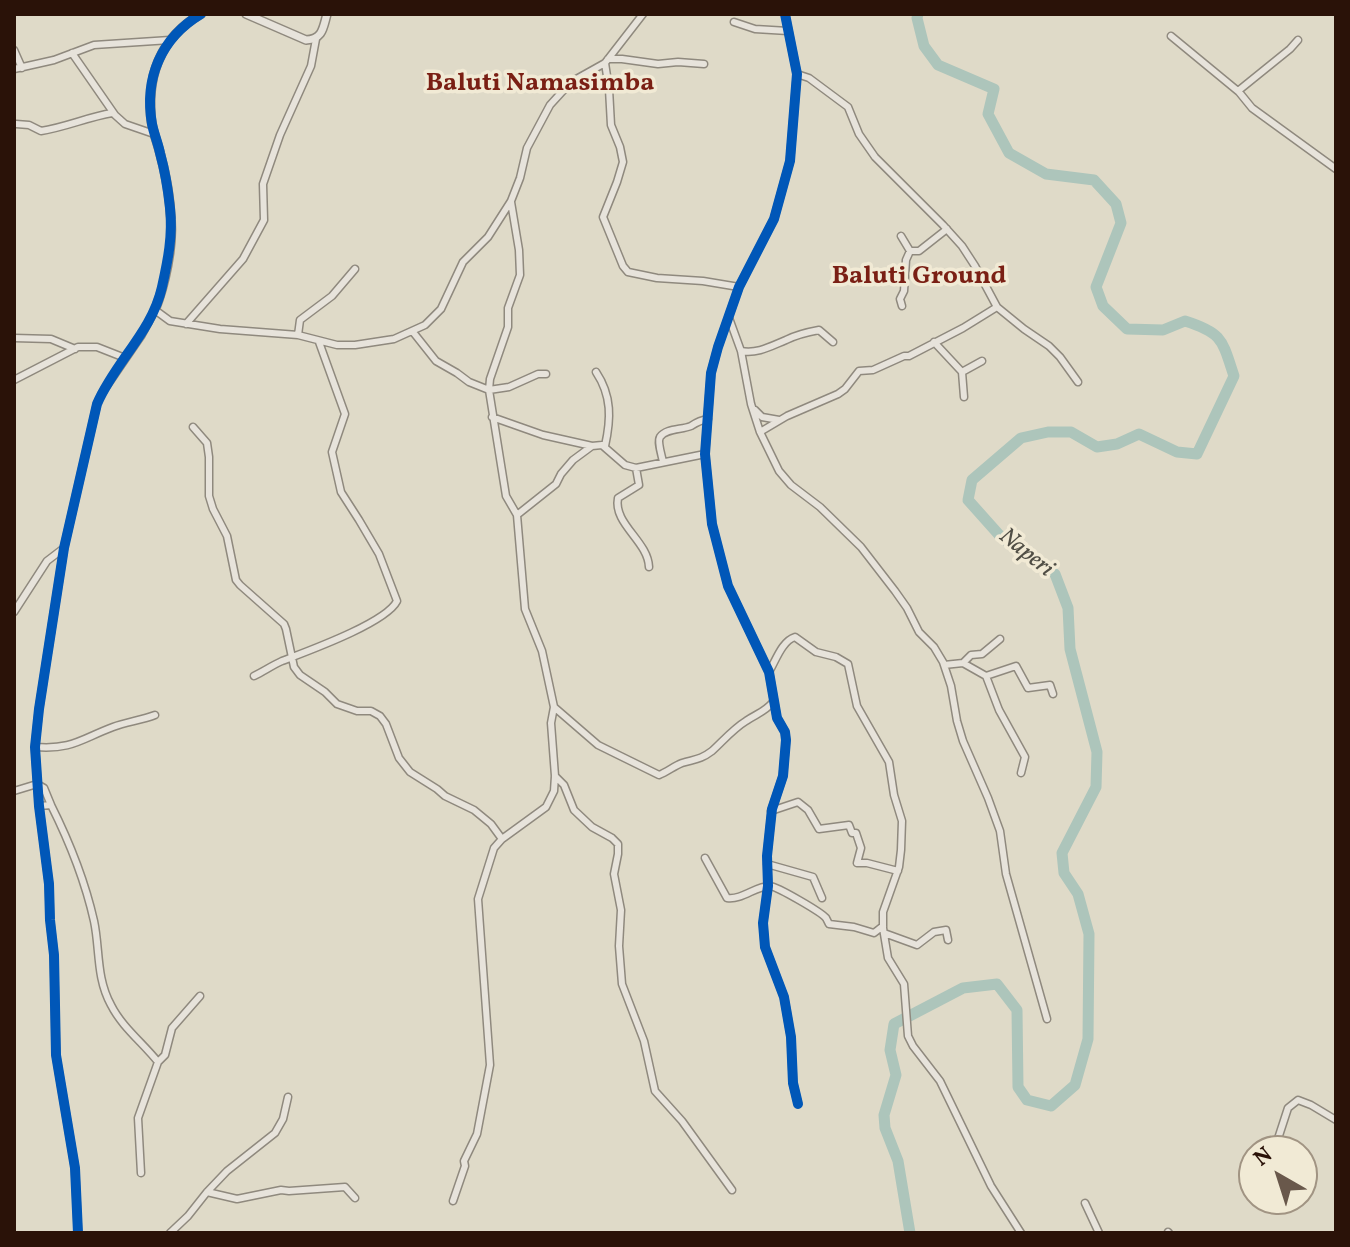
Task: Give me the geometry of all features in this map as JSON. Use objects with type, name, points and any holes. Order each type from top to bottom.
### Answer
[{"type":"street","points":[[78,1233],[75,1168],[56,1055],[54,955],[35,747],[64,548],[97,404],[155,310],[171,239],[166,177],[151,115],[154,71],[170,40],[201,14]]},
{"type":"street","points":[[246,14],[306,40],[316,39]]},
{"type":"street","points":[[186,324],[243,259],[264,220],[263,184],[280,135],[311,66],[316,39],[322,32],[327,14]]},
{"type":"street","points":[[155,310],[170,321],[220,329],[298,335],[337,345],[394,339],[413,332],[432,320],[441,309],[463,262],[488,237],[511,201],[530,142],[550,105],[571,82],[606,61],[643,14]]},
{"type":"street","points":[[785,14],[797,74],[790,161],[774,219],[739,287],[718,347],[711,373],[705,454],[712,524],[728,586],[769,672],[777,718],[785,732],[783,776],[771,811],[763,923],[764,939],[775,978],[784,997],[798,1104]]},
{"type":"street","points":[[734,22],[755,29],[788,31]]},
{"type":"street","points":[[1171,36],[1238,91],[1252,108],[1336,169]]},
{"type":"street","points":[[14,50],[18,68],[54,60],[94,45],[170,40]]},
{"type":"street","points":[[1238,91],[1298,40]]},
{"type":"street","points":[[72,53],[112,113],[125,124],[154,134]]},
{"type":"street","points":[[606,61],[622,59],[658,64],[704,64]]},
{"type":"street","points":[[606,61],[611,125],[623,162],[603,217],[623,266],[632,273],[739,287]]},
{"type":"street","points":[[797,74],[809,78],[845,103],[859,134],[875,157],[947,229],[975,266],[997,307],[1049,346],[1078,382]]},
{"type":"street","points":[[16,124],[29,125],[41,131],[112,113]]},
{"type":"street","points":[[453,1201],[464,1161],[477,1134],[490,1065],[478,899],[494,848],[546,807],[554,791],[555,776],[551,723],[554,707],[542,651],[525,609],[517,515],[506,496],[489,390],[508,327],[508,308],[520,275],[511,201]]},
{"type":"street","points":[[910,251],[919,251],[947,229]]},
{"type":"street","points":[[901,236],[910,251]]},
{"type":"street","points":[[902,306],[900,299],[910,251]]},
{"type":"street","points":[[298,335],[300,320],[332,296],[355,269]]},
{"type":"street","points":[[760,432],[779,420],[838,394],[859,371],[873,370],[909,356],[997,307]]},
{"type":"street","points":[[729,318],[741,351],[760,432],[779,471],[861,547],[907,608],[919,632],[934,647],[944,665],[963,741],[1000,831],[1006,874],[1047,1019]]},
{"type":"street","points":[[741,351],[761,350],[819,330],[833,342]]},
{"type":"street","points":[[413,332],[436,361],[469,382],[489,390],[509,387],[538,374],[546,374]]},
{"type":"street","points":[[14,338],[51,339],[75,349]]},
{"type":"street","points":[[254,676],[360,628],[385,614],[397,601],[379,554],[341,492],[332,452],[345,414],[319,341]]},
{"type":"street","points":[[934,342],[962,372],[964,397]]},
{"type":"street","points":[[14,380],[87,346],[125,358]]},
{"type":"street","points":[[962,372],[982,361]]},
{"type":"street","points":[[596,372],[611,411],[605,446]]},
{"type":"street","points":[[752,407],[762,417],[779,420]]},
{"type":"street","points":[[492,417],[543,435],[605,446],[625,465],[636,468],[705,454]]},
{"type":"street","points":[[663,462],[659,441],[663,434],[708,419]]},
{"type":"street","points":[[193,427],[207,443],[209,496],[227,536],[236,580],[284,624],[296,671],[337,704],[380,716],[399,758],[410,772],[445,796],[474,810],[491,824],[502,839]]},
{"type":"street","points":[[517,515],[556,484],[573,460],[592,446]]},
{"type":"street","points":[[636,468],[639,485],[618,498],[617,505],[626,525],[649,559],[649,567]]},
{"type":"street","points":[[14,612],[47,561],[64,548]]},
{"type":"street","points":[[769,672],[785,643],[795,637],[816,652],[842,659],[848,664],[857,706],[889,762],[902,821],[898,871],[883,912],[888,958],[904,984],[908,1030],[913,1046],[940,1081],[991,1186],[1021,1233]]},
{"type":"street","points":[[963,663],[971,655],[982,654],[1000,639]]},
{"type":"street","points":[[944,665],[963,663],[986,676],[999,710],[1025,757],[1021,773]]},
{"type":"street","points":[[986,676],[1016,666],[1028,688],[1050,685],[1053,694]]},
{"type":"street","points":[[554,707],[598,745],[659,775],[686,762],[698,760],[748,719],[764,712],[773,702]]},
{"type":"street","points":[[35,747],[72,746],[115,727],[155,715]]},
{"type":"street","points":[[555,776],[564,785],[574,810],[592,827],[618,844],[614,874],[621,910],[619,946],[622,984],[644,1041],[655,1091],[682,1121],[732,1190]]},
{"type":"street","points":[[14,791],[37,784],[44,788],[64,832],[87,898],[94,923],[102,984],[111,1006],[158,1062]]},
{"type":"street","points":[[771,811],[798,802],[808,810],[819,829],[849,825],[852,833],[856,833],[861,848],[857,863],[898,871]]},
{"type":"street","points":[[39,806],[51,805]]},
{"type":"street","points":[[705,858],[727,898],[735,899],[768,886],[785,891],[825,916],[829,924],[874,933],[884,930],[917,945],[934,932],[946,930],[948,940]]},
{"type":"street","points":[[767,864],[813,877],[822,898]]},
{"type":"street","points":[[141,1173],[138,1118],[158,1062],[165,1055],[172,1028],[200,996]]},
{"type":"street","points":[[170,1233],[227,1171],[275,1133],[283,1119],[288,1097]]},
{"type":"street","points":[[1279,1135],[1288,1108],[1298,1100],[1336,1120]]},
{"type":"street","points":[[207,1192],[237,1199],[281,1190],[345,1187],[355,1198]]},
{"type":"street","points":[[1085,1203],[1099,1233]]},
{"type":"waterway","name":"Naperi","points":[[910,1233],[898,1161],[885,1128],[884,1115],[896,1075],[890,1050],[894,1024],[963,988],[997,984],[1017,1010],[1018,1087],[1027,1100],[1051,1106],[1075,1085],[1088,1039],[1089,934],[1078,894],[1064,873],[1062,853],[1096,787],[1097,752],[1070,649],[1068,608],[1055,574],[1001,537],[968,500],[972,480],[1021,438],[1048,432],[1071,432],[1097,447],[1117,444],[1139,434],[1177,452],[1197,454],[1234,376],[1223,346],[1207,330],[1185,321],[1163,330],[1127,329],[1103,306],[1096,287],[1121,223],[1116,204],[1094,180],[1046,174],[1009,153],[988,114],[994,89],[938,65],[924,46],[918,14]]},
{"type":"cycle path","points":[[78,1233],[75,1168],[56,1055],[54,955],[35,747],[64,548],[97,404],[150,318],[162,287],[168,257],[170,208],[152,124],[153,75],[175,35],[201,14]]},
{"type":"cycle path","points":[[785,14],[797,74],[790,161],[774,219],[739,287],[718,347],[711,373],[705,454],[712,524],[728,586],[769,672],[777,718],[785,732],[783,776],[772,809],[763,923],[765,947],[784,997],[798,1104]]},
{"type":"district","name":"Baluti Namasimba","points":[[540,85]]},
{"type":"district","name":"Baluti Ground","points":[[919,278]]}]
